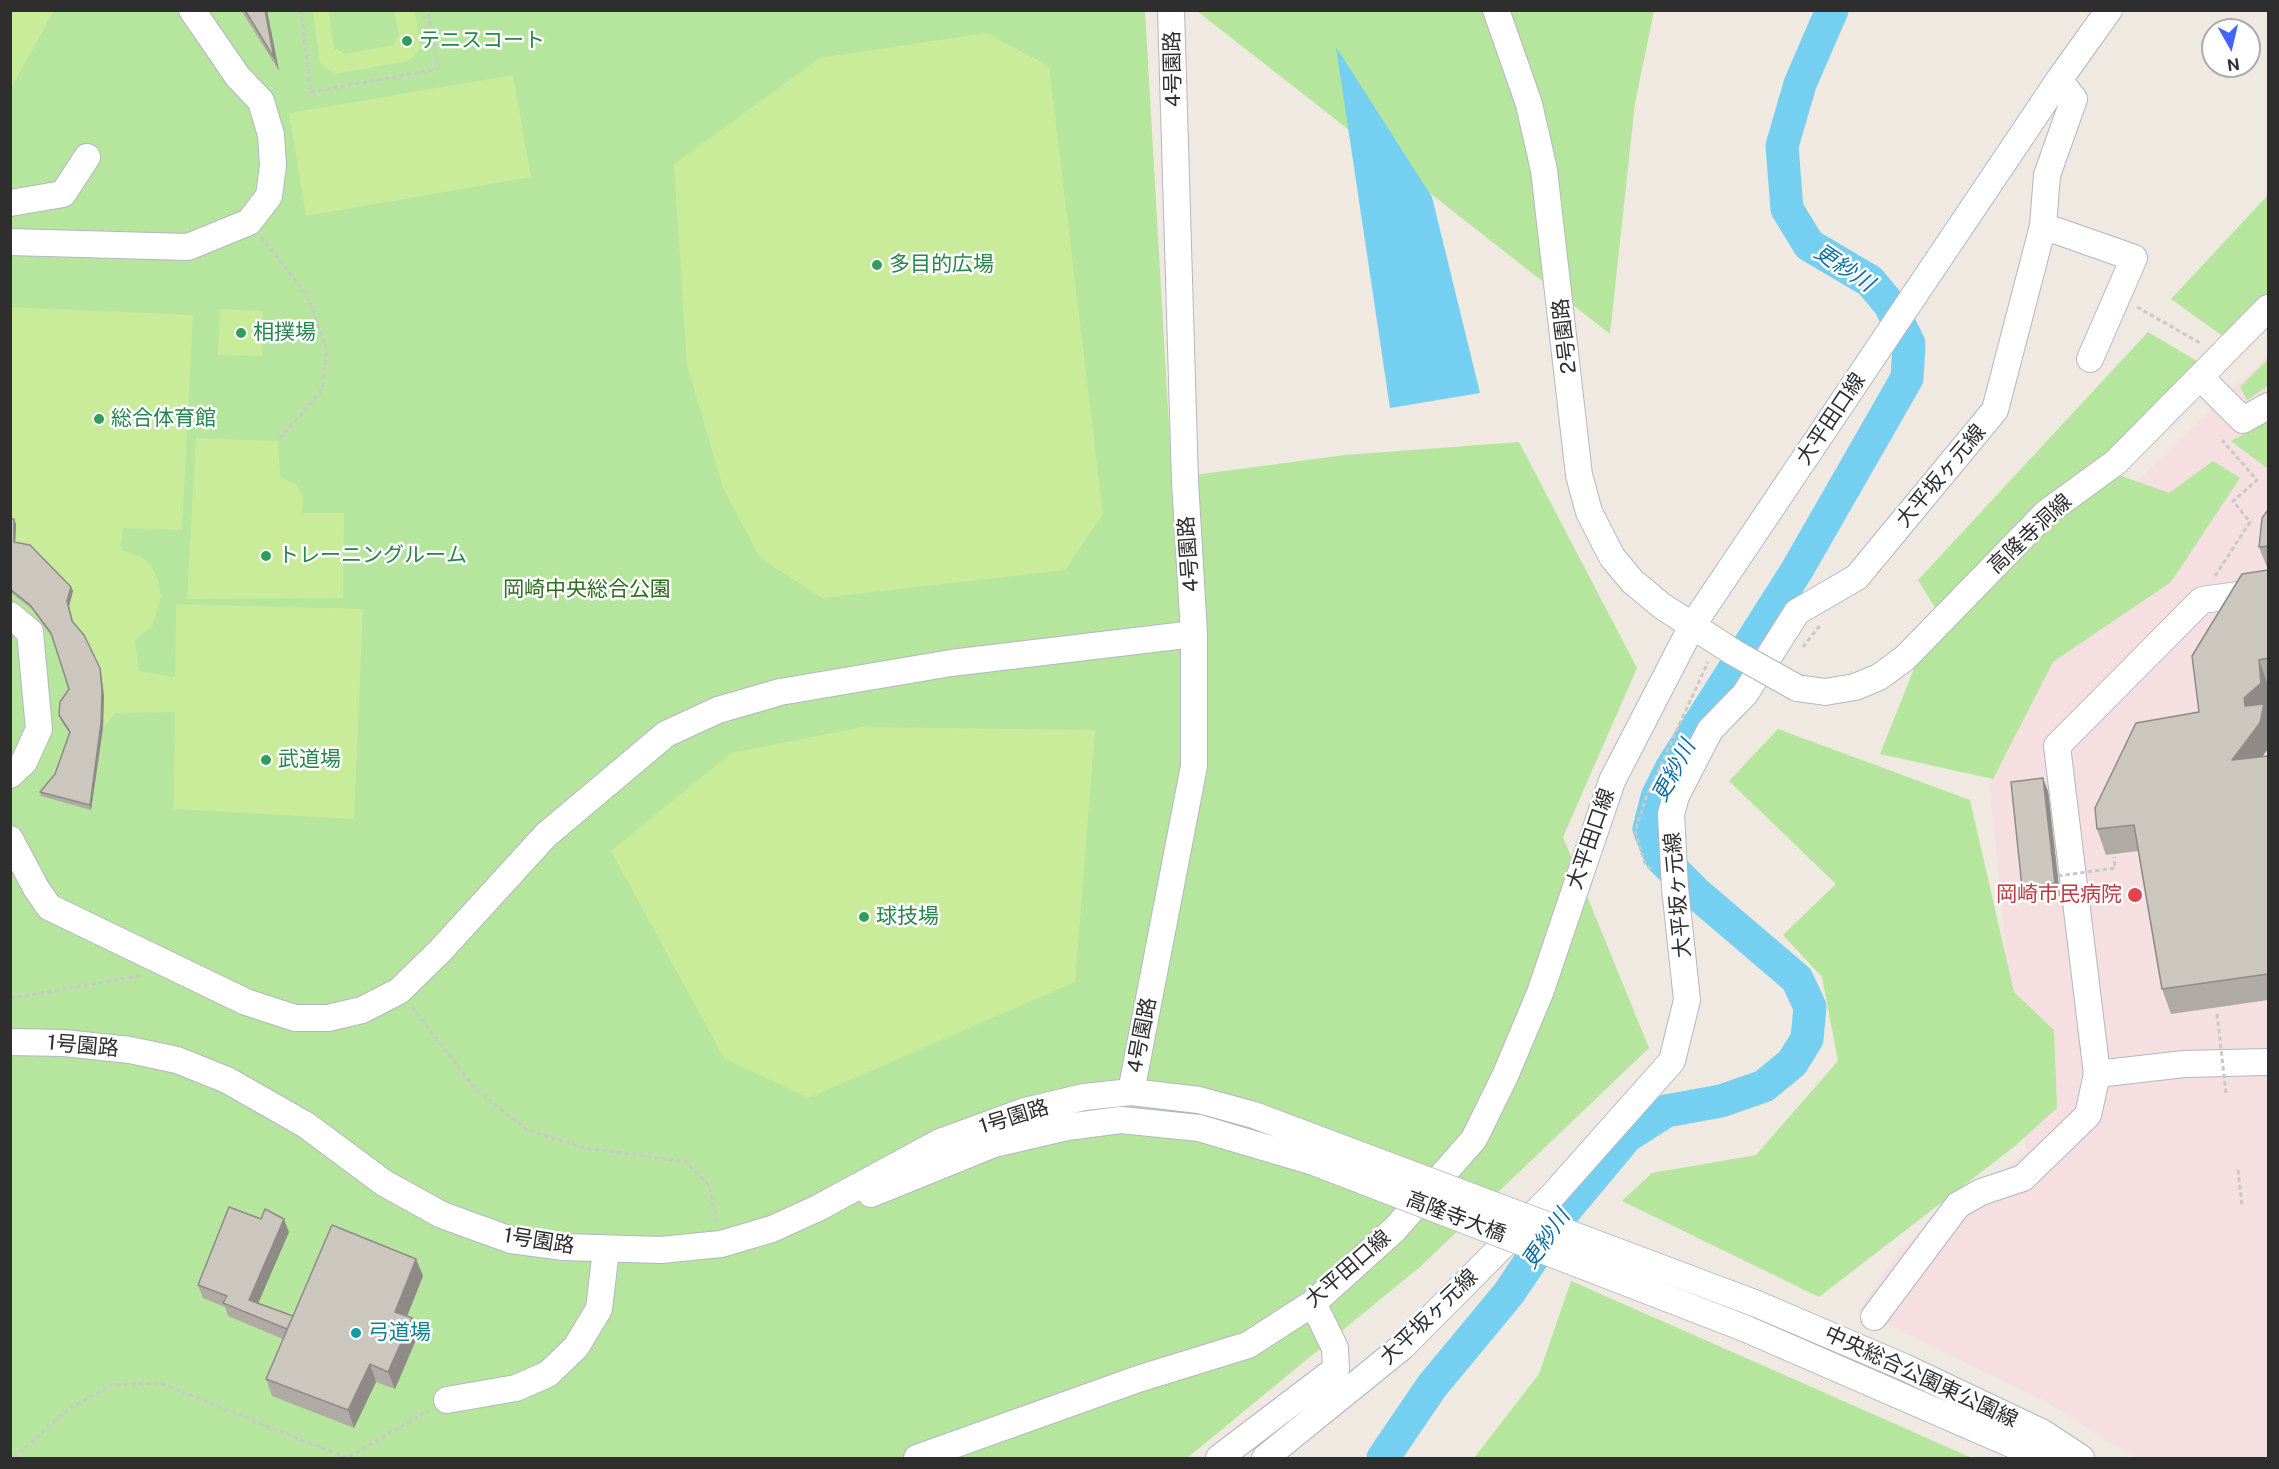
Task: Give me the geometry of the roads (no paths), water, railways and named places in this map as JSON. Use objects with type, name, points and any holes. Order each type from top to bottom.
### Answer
[{"type":"street","points":[[10,242],[189,247],[249,222],[269,196],[273,165],[271,135],[261,101],[238,77],[192,10]]},
{"type":"street","name":"4号園路","points":[[1131,1092],[1194,766],[1194,634],[1185,481],[1171,10]]},
{"type":"street","name":"2号園路","points":[[1497,10],[1529,104],[1544,170],[1579,475],[1589,512],[1612,557],[1632,581],[1662,606],[1725,648],[1797,688]]},
{"type":"street","name":"大平田口線","points":[[917,1458],[1137,1379],[1248,1345],[1313,1303],[1395,1229],[1474,1139],[1505,1076],[1540,993],[1612,781],[1692,626],[2059,80],[2109,10]]},
{"type":"street","name":"大平坂ヶ元線","points":[[1265,1458],[1401,1347],[1553,1195],[1672,1061],[1687,1000],[1671,814],[1676,796],[1710,730],[1745,694],[1797,612],[1857,577],[1995,410],[2043,225],[2047,176],[2074,99],[2059,80]]},
{"type":"street","points":[[10,203],[63,194],[87,157]]},
{"type":"street","points":[[2043,225],[2134,258],[2090,359]]},
{"type":"street","name":"高隆寺洞線","points":[[1797,688],[1825,692],[1855,687],[1879,677],[1905,658],[2046,513],[2116,462],[2268,308]]},
{"type":"street","points":[[2201,378],[2227,423],[2243,420],[2268,406]]},
{"type":"street","points":[[1874,1317],[1958,1205],[1981,1192],[2024,1178],[2088,1115],[2097,1074],[2057,746],[2202,600],[2268,591]]},
{"type":"street","points":[[10,615],[30,632],[39,729],[24,762],[10,775]]},
{"type":"street","points":[[10,839],[36,888],[49,907],[246,1002],[295,1018],[328,1018],[362,1010],[399,991],[440,951],[546,835],[666,734],[718,710],[780,692],[951,663],[1194,634]]},
{"type":"street","name":"1号園路","points":[[10,1042],[64,1043],[130,1050],[177,1060],[227,1080],[306,1125],[384,1183],[442,1215],[511,1240],[606,1250],[661,1250],[721,1244],[772,1229],[818,1208],[940,1142],[1025,1111],[1084,1097],[1131,1092],[1199,1100],[1254,1115]]},
{"type":"street","points":[[2097,1074],[2184,1064],[2268,1062]]},
{"type":"street","name":"高隆寺大橋","points":[[1254,1115],[1756,1304]]},
{"type":"street","name":"高隆寺大橋","points":[[818,1208],[885,1190],[993,1144],[1067,1127],[1121,1120],[1199,1128],[1314,1162],[1744,1328],[2043,1458]]},
{"type":"street","points":[[447,1400],[516,1388],[548,1374],[576,1347],[599,1309],[606,1250]]},
{"type":"street","points":[[1219,1458],[1336,1369],[1335,1348],[1313,1303]]},
{"type":"street","name":"中央総合公園東公園線","points":[[1756,1304],[1904,1367],[2032,1428],[2081,1458]]},
{"type":"water","points":[[1336,47],[1432,197],[1480,393],[1390,408]]},
{"type":"waterway","name":"更紗川","points":[[1383,1458],[1432,1386],[1509,1293],[1562,1214],[1627,1136],[1666,1111],[1721,1101],[1764,1086],[1792,1063],[1807,1039],[1810,1007],[1797,979],[1695,892],[1661,858],[1649,829],[1657,797],[1672,767],[1797,570],[1907,378],[1909,344],[1890,305],[1870,281],[1809,245],[1787,209],[1782,146],[1800,84],[1832,10]]},
{"type":"place","name":"テニスコート","points":[[407,41]]},
{"type":"place","name":"多目的広場","points":[[877,265]]},
{"type":"place","name":"相撲場","points":[[241,333]]},
{"type":"place","name":"総合体育館","points":[[99,419]]},
{"type":"place","name":"トレーニングルーム","points":[[266,556]]},
{"type":"place","name":"武道場","points":[[266,760]]},
{"type":"place","name":"岡崎市民病院","points":[[2135,895]]},
{"type":"place","name":"球技場","points":[[864,917]]},
{"type":"place","name":"弓道場","points":[[356,1333]]},
{"type":"park label","name":"岡崎中央総合公園","points":[[587,590]]}]
